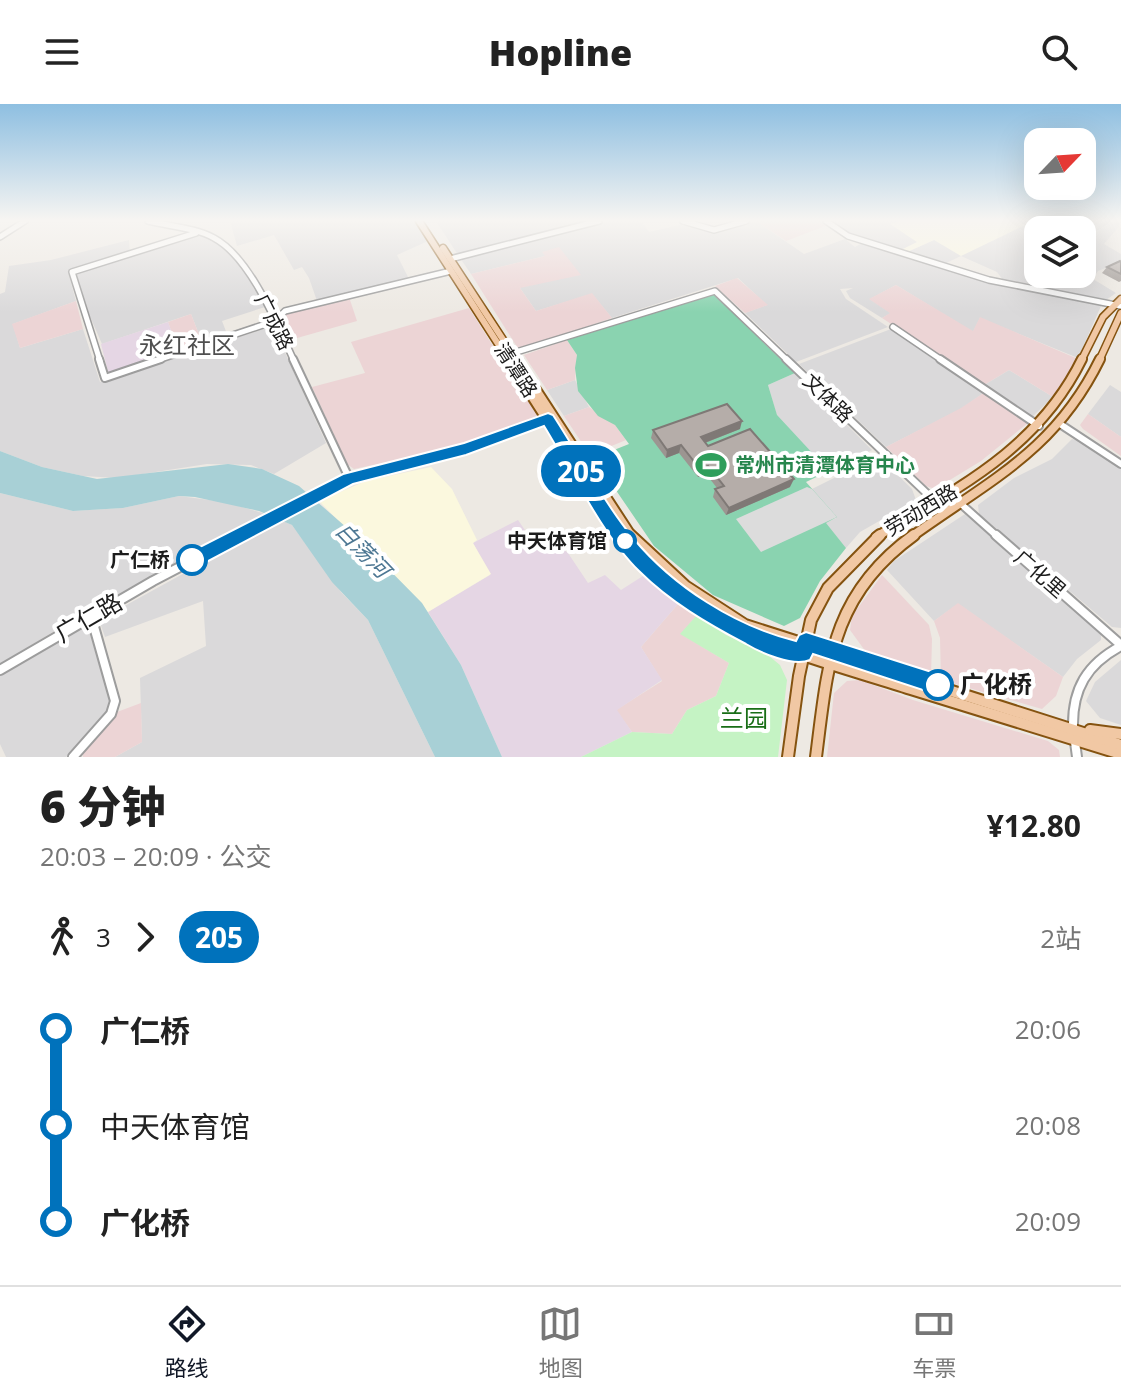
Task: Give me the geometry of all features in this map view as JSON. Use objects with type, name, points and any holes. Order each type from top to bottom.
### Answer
[{"type":"main road","name":"清潭路","points":[[440,251],[551,417]]},
{"type":"main road","name":"清潭路","points":[[444,251],[513,353],[625,541],[646,565],[680,595],[736,631],[762,642],[808,646],[830,656]]},
{"type":"main road","name":"劳动西路","points":[[788,757],[811,620],[828,588],[859,552],[892,526],[938,504],[981,474],[1039,426],[1070,384],[1103,317],[1118,303]]},
{"type":"main road","name":"劳动西路","points":[[816,757],[830,656],[848,605],[888,553],[1029,455],[1060,424],[1094,376],[1121,313]]},
{"type":"main road","points":[[830,656],[1121,745]]},
{"type":"main road","points":[[830,656],[1075,742],[1121,754]]},
{"type":"main road","points":[[1073,728],[1121,734]]},
{"type":"main road","points":[[1075,742],[1106,757]]},
{"type":"street","points":[[137,251],[72,272],[105,378],[275,321],[285,311],[451,271]]},
{"type":"street","name":"广成路","points":[[234,251],[275,321],[349,478]]},
{"type":"street","points":[[450,259],[480,251]]},
{"type":"street","points":[[898,251],[989,280],[1118,303]]},
{"type":"street","name":"文体路","points":[[513,353],[715,291],[938,504]]},
{"type":"street","points":[[893,327],[1039,426]]},
{"type":"street","points":[[349,478],[466,449],[551,417]]},
{"type":"street","points":[[1060,424],[1121,464]]},
{"type":"street","name":"广仁路","points":[[0,670],[91,616],[349,478]]},
{"type":"street","name":"广化里","points":[[960,503],[1121,645]]},
{"type":"street","points":[[73,757],[111,714],[115,701],[91,616]]},
{"type":"street","points":[[1073,728],[1074,696],[1080,679],[1089,666],[1121,645]]},
{"type":"street","points":[[1075,742],[1077,757]]},
{"type":"shaded area","points":[[84,251],[130,251],[68,272],[76,301],[13,324],[20,348],[83,329],[100,382],[273,326],[326,443],[274,474],[251,465],[207,464],[117,478],[83,476],[42,467],[0,451],[0,294],[5,292],[9,266]]},
{"type":"shaded area","points":[[141,251],[229,251],[236,258],[265,307],[222,321],[227,334],[202,342],[191,314],[102,344],[75,272]]},
{"type":"shaded area","points":[[283,251],[405,251],[397,255],[409,279],[317,301],[302,267],[294,270]]},
{"type":"shaded area","points":[[486,251],[800,251],[804,254],[889,251],[988,283],[1042,291],[1101,306],[1078,358],[980,318],[973,332],[896,285],[870,299],[891,313],[882,318],[850,298],[846,291],[853,288],[840,289],[846,299],[888,327],[796,362],[745,313],[767,305],[738,278],[612,318],[592,294],[536,311],[520,288],[545,256],[471,274],[460,258]]},
{"type":"shaded area","points":[[563,251],[581,275],[520,288],[536,311],[592,293],[612,318],[519,350],[471,274],[545,256],[542,252]]},
{"type":"shaded area","points":[[1024,251],[1024,283],[1003,280],[997,272],[961,256],[944,264],[907,252]]},
{"type":"shaded area","points":[[1096,251],[1121,254],[1121,267],[1110,266],[1096,274]]},
{"type":"shaded area","points":[[737,278],[768,305],[745,313],[715,286]]},
{"type":"shaded area","points":[[1096,281],[1116,293],[1106,300],[1097,301],[1047,288],[1096,288]]},
{"type":"shaded area","points":[[896,285],[973,331],[980,317],[1078,359],[1053,397],[1009,370],[984,385],[882,318],[890,313],[869,299]]},
{"type":"shaded area","points":[[349,297],[357,321],[290,340],[282,315]]},
{"type":"shaded area","points":[[76,301],[83,329],[20,348],[12,324]]},
{"type":"shaded area","points":[[469,308],[538,417],[462,446],[354,469],[347,464],[312,387],[365,373],[351,342]]},
{"type":"shaded area","points":[[191,314],[202,342],[178,350],[168,322]]},
{"type":"shaded area","points":[[168,322],[178,350],[109,375],[101,344]]},
{"type":"shaded area","points":[[891,329],[985,392],[961,409],[886,447],[799,364]]},
{"type":"shaded area","points":[[567,340],[577,355],[575,380],[547,390],[524,355]]},
{"type":"shaded area","points":[[1009,370],[1053,397],[1032,417],[984,385]]},
{"type":"shaded area","points":[[795,373],[872,450],[829,471],[777,416],[768,385]]},
{"type":"shaded area","points":[[575,380],[589,407],[564,416],[547,390]]},
{"type":"shaded area","points":[[1110,385],[1121,392],[1121,437],[1088,414]]},
{"type":"shaded area","points":[[985,392],[1029,422],[981,461],[935,489],[926,486],[886,447],[961,408]]},
{"type":"shaded area","points":[[589,407],[615,425],[626,440],[597,452],[586,449],[564,416]]},
{"type":"shaded area","points":[[1088,414],[1121,437],[1121,456],[1083,429],[1080,425]]},
{"type":"shaded area","points":[[1072,439],[1121,468],[1121,628],[1112,627],[979,514],[978,505],[1014,478],[1052,459]]},
{"type":"shaded area","points":[[878,456],[912,489],[916,500],[860,532],[846,548],[825,523],[836,518],[812,489]]},
{"type":"shaded area","points":[[431,467],[452,489],[477,540],[473,543],[491,574],[428,612],[319,501],[366,481]]},
{"type":"shaded area","points":[[807,487],[837,517],[761,552],[736,519]]},
{"type":"shaded area","points":[[0,493],[73,511],[123,508],[179,496],[225,502],[266,514],[0,664]]},
{"type":"shaded area","points":[[965,514],[1101,633],[1101,640],[1077,659],[1063,677],[958,604],[934,621],[887,570],[894,561]]},
{"type":"shaded area","points":[[281,520],[292,525],[341,592],[368,620],[435,757],[115,757],[142,742],[140,678],[206,646],[203,601],[105,637],[99,620]]},
{"type":"shaded area","points":[[518,520],[538,549],[554,541],[568,553],[588,583],[605,575],[621,590],[646,574],[678,604],[641,647],[662,680],[617,710],[632,732],[581,757],[502,757],[461,665],[428,612],[490,575],[473,543]]},
{"type":"shaded area","points":[[882,575],[929,625],[932,639],[931,676],[866,652],[850,630],[852,616]]},
{"type":"shaded area","points":[[958,603],[1063,677],[1056,696],[1042,709],[941,680],[940,638],[934,621]]},
{"type":"shaded area","points":[[678,604],[697,615],[681,634],[729,663],[716,696],[687,710],[672,734],[632,732],[616,710],[662,681],[641,647]]},
{"type":"shaded area","points":[[87,624],[110,701],[107,713],[66,757],[6,757],[0,744],[0,674]]},
{"type":"shaded area","points":[[1121,660],[1121,725],[1100,718],[1086,701],[1095,682]]},
{"type":"shaded area","points":[[860,680],[913,700],[1048,741],[1059,750],[1060,757],[827,757],[834,693],[847,681]]},
{"type":"shaded area","points":[[141,703],[142,742],[115,757],[83,757],[83,752],[117,712]]},
{"type":"green space","name":"常州市清潭体育中心","points":[[712,293],[795,373],[768,385],[777,415],[829,471],[806,482],[837,517],[826,523],[846,548],[820,581],[800,618],[784,626],[713,595],[654,546],[594,458],[629,444],[615,425],[598,416],[578,391],[577,355],[567,340]]},
{"type":"green space","name":"兰园","points":[[697,615],[726,635],[763,651],[780,665],[787,680],[778,757],[581,757],[632,732],[672,734],[687,710],[716,696],[729,663],[680,634]]},
{"type":"water","name":"白荡河","points":[[0,451],[42,467],[97,479],[228,464],[262,469],[299,486],[354,534],[422,603],[461,665],[502,757],[435,757],[368,620],[332,582],[292,525],[259,511],[195,497],[179,496],[123,508],[73,511],[0,493]]},
{"type":"building","points":[[1120,261],[1121,274],[1107,267]]},
{"type":"building","points":[[727,404],[742,421],[701,437],[708,446],[750,429],[794,479],[729,508],[715,489],[724,486],[708,466],[700,469],[681,445],[667,450],[653,430]]},
{"type":"bus line","name":"205","points":[[192,560],[349,478],[466,449],[548,419],[625,541],[646,565],[707,614],[762,642],[803,653],[806,642],[938,685]]},
{"type":"place","name":"常州市清潭体育中心","points":[[711,465]]},
{"type":"place","name":"中天体育馆","points":[[625,541]]},
{"type":"place","name":"广仁桥","points":[[192,560]]},
{"type":"place","name":"广化桥","points":[[938,685]]},
{"type":"district","name":"永红社区","points":[[187,346]]}]
